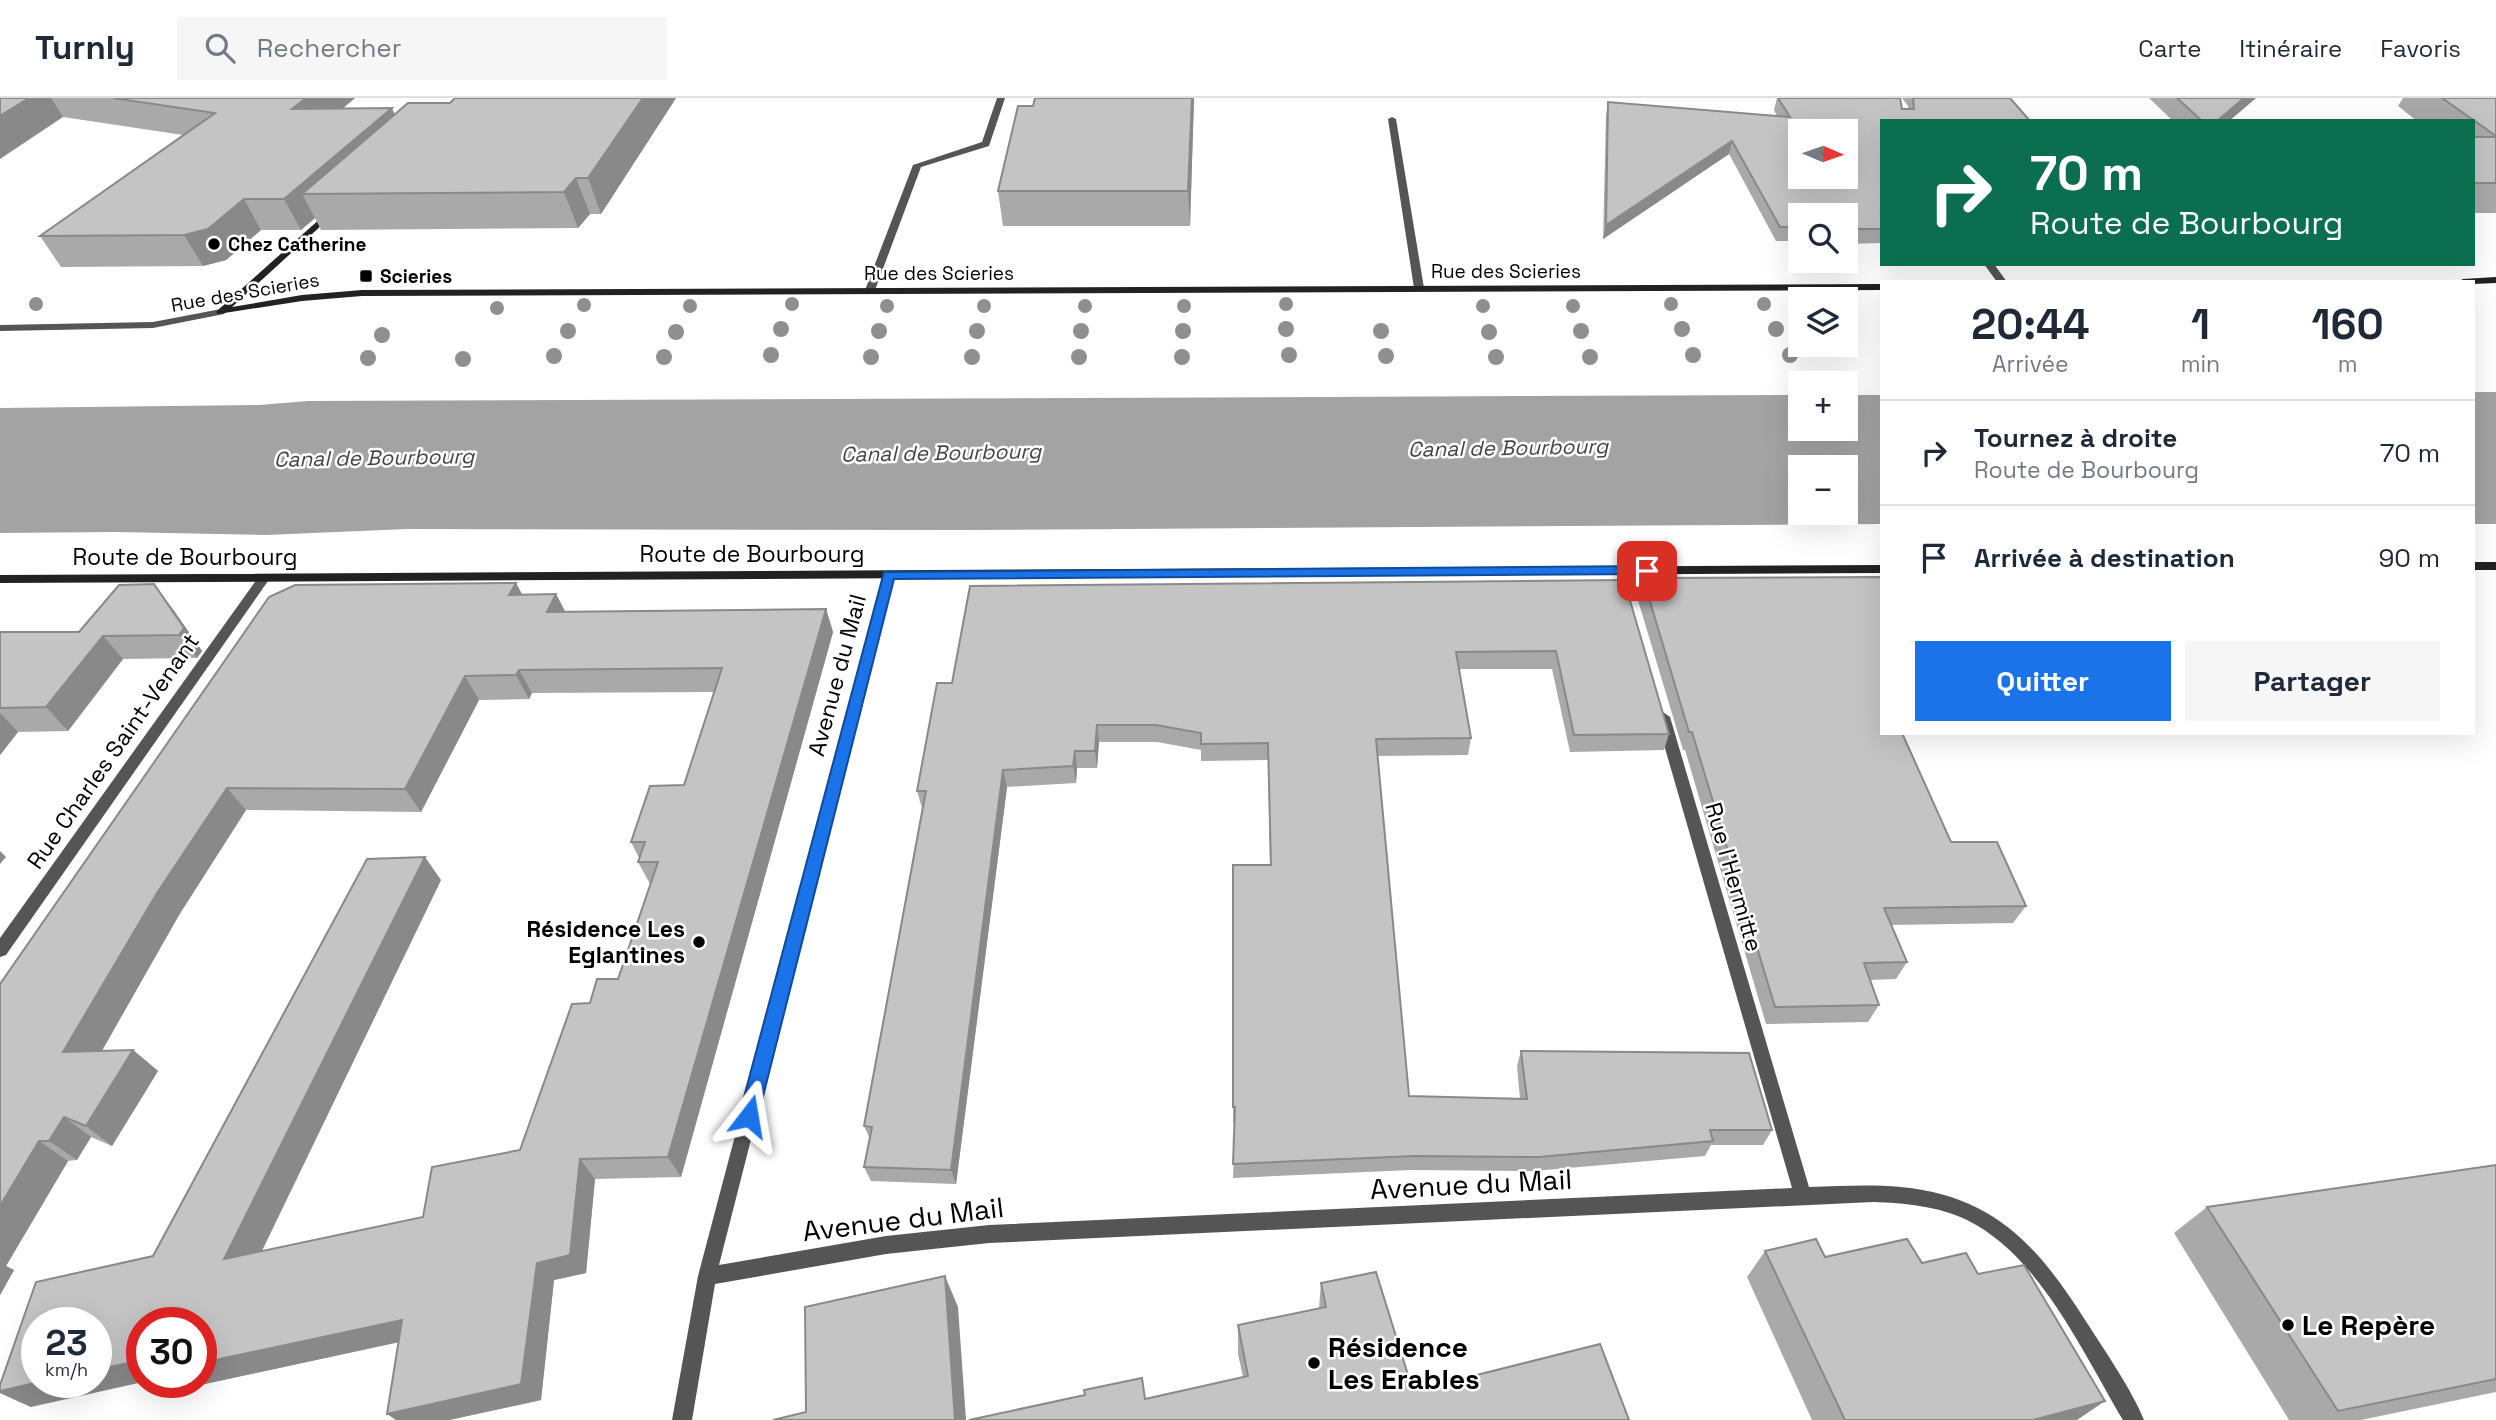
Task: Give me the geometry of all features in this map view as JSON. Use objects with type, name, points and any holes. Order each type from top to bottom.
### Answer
[{"type":"street","points":[[870,290],[917,165],[986,144],[1001,98]]},
{"type":"street","points":[[1392,119],[1419,288]]},
{"type":"street","points":[[221,313],[337,206]]},
{"type":"street","points":[[2475,281],[2496,280]]},
{"type":"street","name":"Rue des Scieries","points":[[0,328],[153,326],[282,300],[351,294],[1880,287]]},
{"type":"street","points":[[2475,288],[2496,289]]},
{"type":"street","points":[[2475,566],[2496,566]]},
{"type":"street","name":"Route de Bourbourg","points":[[0,579],[888,575],[1623,578],[1880,569]]},
{"type":"street","name":"Avenue du Mail","points":[[681,1420],[707,1276],[888,575]]},
{"type":"street","name":"Rue Charles Saint-Venant","points":[[0,950],[264,578]]},
{"type":"street","name":"Rue l'Hermitte","points":[[1660,704],[1803,1196]]},
{"type":"street","name":"Avenue du Mail","points":[[707,1276],[886,1245],[989,1234],[1803,1196],[1879,1194],[1915,1197],[1979,1217],[2003,1233],[2035,1265],[2062,1303],[2134,1420]]},
{"type":"water","points":[[2475,392],[2496,392],[2496,524],[2475,524]]},
{"type":"water","name":"Canal de Bourbourg","points":[[1788,395],[1788,441],[1858,441],[1858,395],[1880,395],[1880,524],[1858,524],[1858,455],[1788,455],[1788,525],[965,530],[407,529],[266,535],[0,533],[0,408],[259,405],[308,401]]},
{"type":"building","points":[[0,98],[29,98],[0,116]]},
{"type":"building","points":[[113,98],[306,98],[292,109],[392,108],[284,199],[244,199],[208,229],[184,235],[40,236],[215,113]]},
{"type":"building","points":[[455,98],[643,98],[588,178],[576,178],[564,192],[302,194],[408,103],[450,103]]},
{"type":"building","points":[[1035,98],[1192,98],[1188,191],[998,191],[1018,106],[1033,106]]},
{"type":"building","points":[[1778,98],[1900,98],[1902,109],[1914,109],[1913,98],[2010,98],[2028,119],[1880,119],[1880,229],[1858,229],[1858,203],[1788,203],[1788,227],[1780,227],[1732,141],[1606,225],[1608,102],[1790,117]]},
{"type":"building","points":[[2177,98],[2244,98],[2219,119],[2200,119]]},
{"type":"building","points":[[2442,98],[2496,98],[2496,136]]},
{"type":"building","points":[[2475,137],[2496,137],[2496,183],[2475,183]]},
{"type":"building","points":[[1880,577],[1880,735],[1903,735],[1951,842],[1997,842],[2026,906],[1884,908],[1907,962],[1864,963],[1879,1005],[1775,1007],[1643,578]]},
{"type":"building","points":[[1624,580],[1669,734],[1574,735],[1556,651],[1456,652],[1471,738],[1376,739],[1409,1096],[1527,1099],[1521,1051],[1749,1053],[1772,1130],[1710,1130],[1713,1141],[1539,1157],[1414,1156],[1233,1164],[1233,865],[1271,865],[1268,743],[1201,744],[1201,733],[1156,725],[1097,725],[1095,751],[1075,751],[1073,766],[1003,770],[951,1170],[864,1167],[872,1127],[864,1126],[926,791],[917,791],[937,683],[952,683],[970,586]]},
{"type":"building","points":[[516,583],[509,595],[556,594],[547,612],[826,609],[668,1157],[580,1159],[570,1255],[537,1263],[521,1384],[387,1414],[402,1320],[217,1360],[217,1307],[126,1307],[126,1363],[112,1367],[112,1307],[27,1307],[36,1282],[153,1256],[367,859],[425,857],[224,1259],[423,1217],[432,1167],[520,1150],[572,1004],[590,1003],[597,979],[618,979],[658,862],[638,862],[645,842],[631,842],[650,786],[684,785],[722,668],[519,670],[516,675],[465,676],[405,789],[227,788],[157,893],[63,1052],[133,1050],[86,1126],[64,1117],[49,1141],[39,1141],[0,1206],[0,984],[269,597],[295,585]]},
{"type":"building","points":[[154,584],[184,628],[179,635],[103,636],[46,707],[0,708],[0,632],[79,632],[119,585]]},
{"type":"building","points":[[2496,1165],[2496,1379],[2338,1411],[2207,1207]]},
{"type":"building","points":[[1816,1239],[1825,1257],[1907,1239],[1922,1263],[1966,1253],[1978,1274],[2024,1265],[2105,1401],[2033,1420],[1845,1420],[1765,1251]]},
{"type":"building","points":[[1376,1272],[1413,1391],[1600,1344],[1629,1420],[969,1420],[1085,1395],[1084,1390],[1142,1378],[1145,1399],[1248,1376],[1238,1325],[1326,1307],[1321,1283]]},
{"type":"building","points":[[945,1276],[955,1420],[773,1420],[806,1412],[805,1307]]},
{"type":"building","points":[[21,1325],[21,1386],[0,1391]]},
{"type":"place","name":"Chez Catherine","points":[[214,244]]},
{"type":"place","name":"Scieries","points":[[366,276]]},
{"type":"place","name":"Résidence Les Eglantines","points":[[699,942]]},
{"type":"place","name":"Le Repère","points":[[2288,1325]]},
{"type":"place","name":"Résidence Les Erables","points":[[1314,1363]]},
{"type":"route","points":[[749,1116],[888,575],[1647,571]]}]
